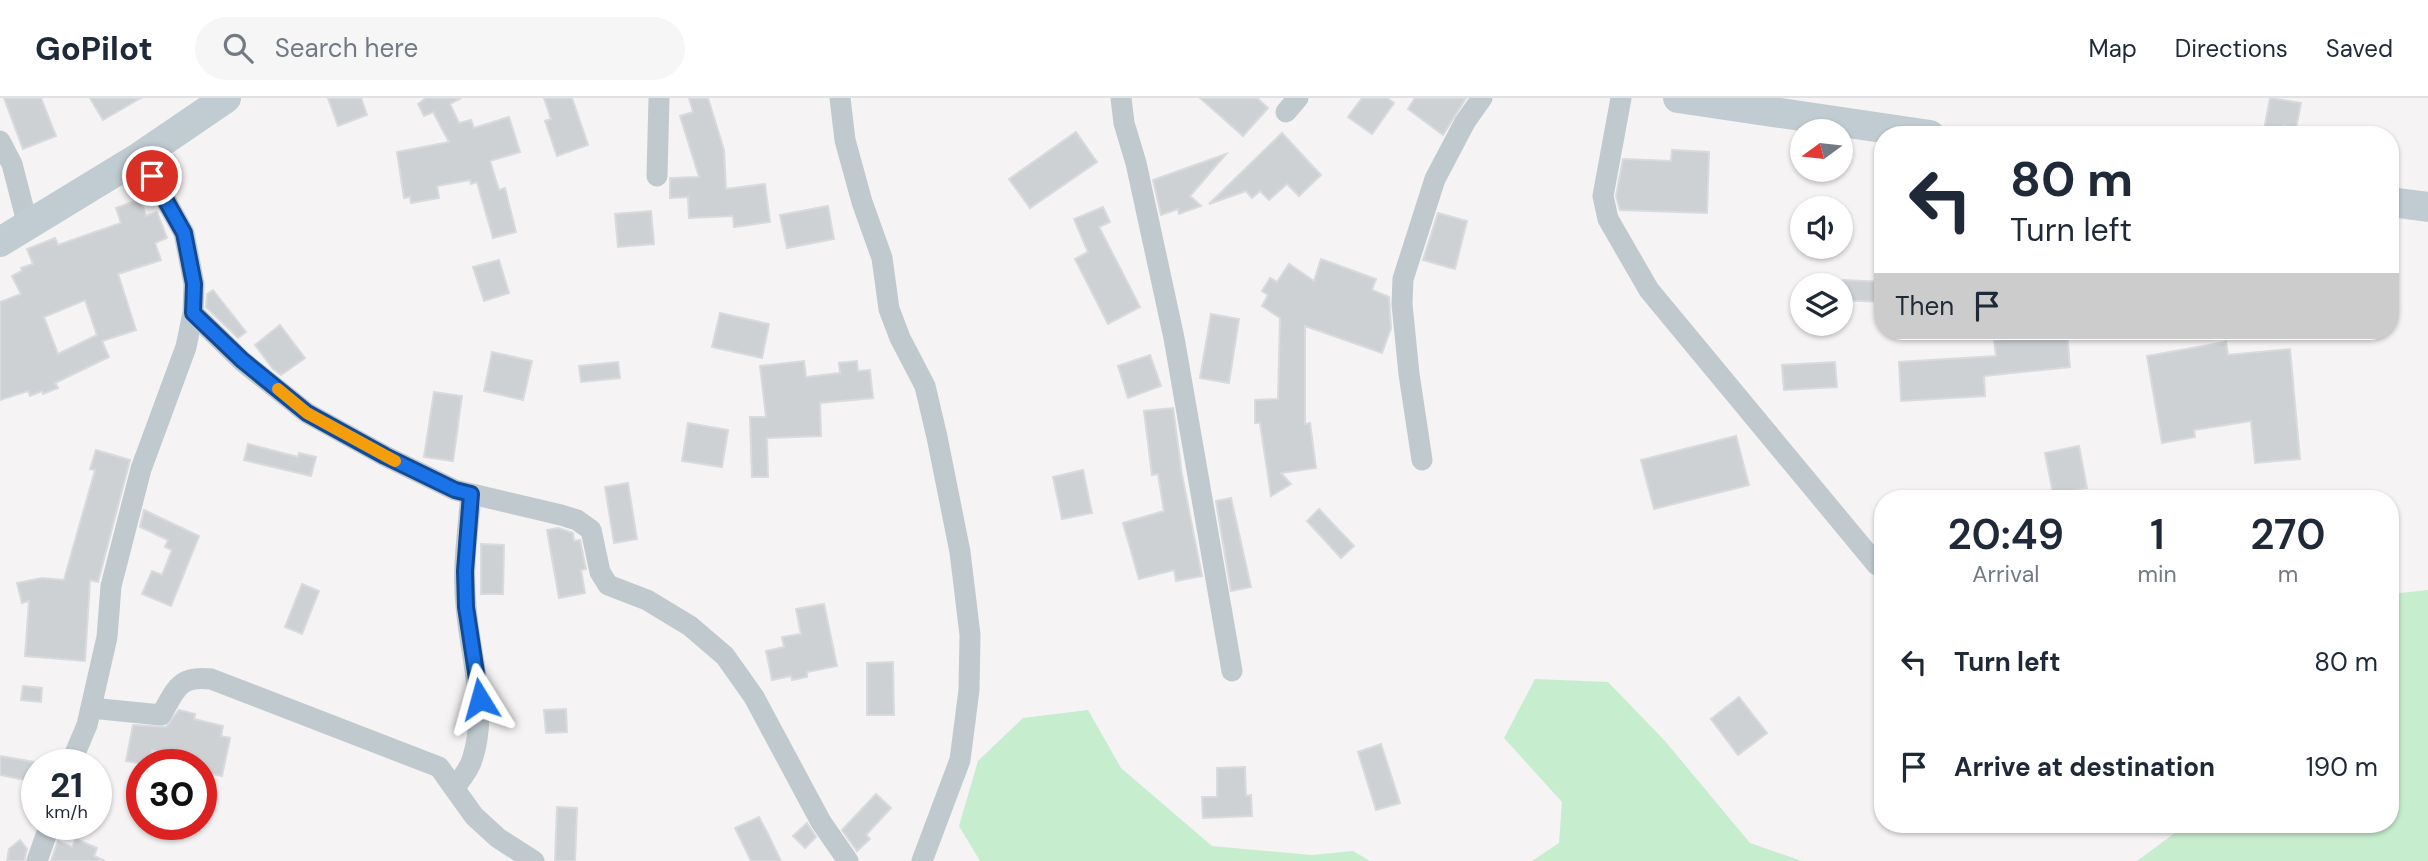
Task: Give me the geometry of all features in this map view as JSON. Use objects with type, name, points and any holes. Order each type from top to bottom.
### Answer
[{"type":"main road","points":[[0,242],[141,156],[226,98]]},
{"type":"main road","points":[[1678,98],[1874,127]]},
{"type":"main road","points":[[2399,203],[2428,207]]},
{"type":"street","points":[[657,176],[659,98]]},
{"type":"street","points":[[840,98],[845,139],[881,258],[889,309],[900,338],[925,386],[960,552],[971,635],[970,690],[961,760],[922,861]]},
{"type":"street","points":[[1121,98],[1124,123],[1136,163],[1174,338],[1232,671]]},
{"type":"street","points":[[1422,460],[1409,374],[1402,304],[1403,279],[1435,179],[1465,122],[1482,98]]},
{"type":"street","points":[[1621,98],[1603,196],[1608,219],[1649,290],[1874,561]]},
{"type":"street","points":[[0,141],[12,164],[28,226]]},
{"type":"street","points":[[76,749],[91,708],[107,637],[111,586],[141,469],[186,346],[193,313],[194,284],[184,233],[141,156]]},
{"type":"street","points":[[193,313],[242,360],[307,413],[385,456],[455,490],[577,520],[591,530],[600,572],[608,585],[648,600],[690,626],[725,656],[754,697],[821,822],[848,861]]},
{"type":"street","points":[[455,787],[472,762],[480,699],[465,595],[471,494]]},
{"type":"street","points":[[91,708],[161,715],[179,685],[194,677],[211,679],[439,767],[482,824],[498,838],[534,861]]},
{"type":"street","points":[[37,861],[44,840]]},
{"type":"green space","points":[[2428,590],[2428,861],[2137,861],[2175,833],[2399,833],[2399,593]]},
{"type":"green space","points":[[1535,679],[1608,682],[1665,741],[1750,843],[1802,861],[1532,861],[1559,843],[1562,802],[1504,738]]},
{"type":"green space","points":[[1088,710],[1121,768],[1212,846],[1312,855],[1353,851],[1370,861],[980,861],[959,826],[978,761],[1023,718]]},
{"type":"building","points":[[4,98],[41,98],[56,136],[23,149]]},
{"type":"building","points":[[90,98],[141,98],[103,120]]},
{"type":"building","points":[[328,98],[361,98],[367,115],[338,126]]},
{"type":"building","points":[[426,98],[461,98],[450,104],[459,123],[471,120],[474,128],[509,117],[520,152],[490,161],[499,190],[505,188],[516,232],[493,238],[477,182],[471,184],[470,180],[437,186],[439,198],[411,203],[410,197],[404,198],[397,152],[449,142],[433,112],[424,116],[418,104]]},
{"type":"building","points":[[544,98],[572,98],[588,145],[557,156],[545,121],[551,119]]},
{"type":"building","points":[[689,98],[708,98],[724,150],[726,189],[765,184],[770,222],[734,227],[733,216],[689,218],[688,197],[670,198],[670,178],[699,177],[680,116],[693,112]]},
{"type":"building","points":[[1200,98],[1257,98],[1268,108],[1243,136]]},
{"type":"building","points":[[1362,98],[1387,98],[1394,103],[1372,134],[1348,117]]},
{"type":"building","points":[[1415,98],[1466,98],[1443,135],[1408,109]]},
{"type":"building","points":[[2270,98],[2301,103],[2296,126],[2265,126]]},
{"type":"building","points":[[1076,132],[1097,162],[1030,208],[1009,179]]},
{"type":"building","points":[[1282,133],[1321,175],[1299,196],[1287,184],[1269,200],[1260,191],[1252,198],[1246,191],[1209,204]]},
{"type":"building","points":[[1672,150],[1709,152],[1707,213],[1620,210],[1616,196],[1623,159],[1671,161]]},
{"type":"building","points":[[1226,154],[1190,196],[1201,206],[1179,214],[1178,209],[1161,215],[1153,180]]},
{"type":"building","points":[[174,155],[181,170],[168,177],[161,164]]},
{"type":"building","points":[[140,199],[146,216],[157,212],[167,238],[155,243],[161,260],[118,274],[136,330],[102,341],[109,357],[55,383],[58,388],[30,396],[28,391],[0,400],[0,302],[21,294],[12,276],[22,271],[21,268],[33,264],[27,249],[55,238],[58,245],[121,223],[116,208]],"holes":[[[85,300],[97,335],[58,354],[44,317]]]},
{"type":"building","points":[[828,206],[834,239],[787,248],[780,215]]},
{"type":"building","points":[[1103,207],[1110,222],[1099,227],[1140,307],[1108,324],[1075,259],[1088,252],[1074,219]]},
{"type":"building","points":[[651,211],[654,244],[618,247],[615,214]]},
{"type":"building","points":[[1438,213],[1467,221],[1455,269],[1423,260]]},
{"type":"building","points":[[1321,259],[1376,279],[1372,290],[1389,297],[1391,328],[1382,353],[1305,326],[1305,424],[1310,423],[1316,468],[1281,473],[1291,484],[1271,496],[1260,423],[1255,423],[1255,400],[1278,399],[1280,318],[1262,306],[1268,295],[1262,291],[1270,278],[1277,282],[1289,264],[1314,281]]},
{"type":"building","points":[[499,260],[509,293],[484,301],[473,267]]},
{"type":"building","points":[[1853,280],[1874,282],[1874,302],[1853,301]]},
{"type":"building","points":[[213,290],[246,332],[238,338],[206,307],[207,294]]},
{"type":"building","points":[[720,313],[769,324],[762,358],[712,347]]},
{"type":"building","points":[[1211,314],[1239,319],[1229,383],[1200,378]]},
{"type":"building","points":[[280,325],[305,358],[281,375],[273,369],[255,345]]},
{"type":"building","points":[[1994,340],[2068,340],[2070,367],[1984,376],[1985,396],[1901,401],[1899,362],[1996,356]]},
{"type":"building","points":[[2226,342],[2228,355],[2290,349],[2300,459],[2255,463],[2251,421],[2194,430],[2195,437],[2162,443],[2147,356]]},
{"type":"building","points":[[492,352],[532,361],[523,400],[484,391]]},
{"type":"building","points":[[1150,355],[1161,386],[1128,398],[1118,366]]},
{"type":"building","points":[[804,361],[806,377],[840,373],[839,363],[857,361],[858,371],[870,370],[873,398],[820,403],[821,436],[767,438],[768,477],[752,477],[750,417],[766,417],[760,366]]},
{"type":"building","points":[[618,362],[620,378],[581,382],[579,366]]},
{"type":"building","points":[[1835,362],[1837,387],[1784,390],[1782,365]]},
{"type":"building","points":[[434,392],[462,396],[453,461],[424,457]]},
{"type":"building","points":[[1173,408],[1182,475],[1202,576],[1176,581],[1174,570],[1139,579],[1123,523],[1164,511],[1158,474],[1152,475],[1144,411]]},
{"type":"building","points":[[688,423],[728,430],[722,467],[682,461]]},
{"type":"building","points":[[1736,436],[1749,485],[1654,509],[1641,460]]},
{"type":"building","points":[[248,444],[298,457],[299,453],[316,457],[311,476],[244,460]]},
{"type":"building","points":[[2079,446],[2087,488],[2052,490],[2045,453]]},
{"type":"building","points":[[96,450],[130,460],[98,582],[90,580],[85,661],[25,656],[29,601],[22,603],[17,583],[42,578],[64,580],[95,470],[90,469]]},
{"type":"building","points":[[1083,470],[1092,513],[1062,519],[1053,477]]},
{"type":"building","points":[[628,483],[637,539],[614,543],[605,487]]},
{"type":"building","points":[[1231,498],[1251,587],[1231,591],[1216,501]]},
{"type":"building","points":[[1319,509],[1354,546],[1341,558],[1307,521]]},
{"type":"building","points":[[144,510],[199,536],[171,606],[142,594],[152,571],[162,575],[172,550],[165,547],[168,540],[140,527]]},
{"type":"building","points":[[558,528],[573,533],[574,541],[580,540],[586,569],[581,570],[585,593],[559,598],[547,530]]},
{"type":"building","points":[[481,544],[504,545],[503,594],[481,594]]},
{"type":"building","points":[[302,584],[319,591],[302,634],[285,627]]},
{"type":"building","points":[[824,604],[837,666],[807,672],[807,677],[792,680],[791,676],[772,680],[766,651],[784,647],[782,637],[801,634],[796,609]]},
{"type":"building","points":[[893,662],[894,715],[867,715],[867,663]]},
{"type":"building","points":[[23,686],[42,688],[41,702],[21,700]]},
{"type":"building","points":[[1739,697],[1767,733],[1738,755],[1711,719]]},
{"type":"building","points":[[566,709],[567,732],[546,733],[544,710]]},
{"type":"building","points":[[179,710],[195,714],[194,719],[223,726],[221,736],[230,738],[222,776],[217,775],[217,749],[128,749],[133,725],[166,727]]},
{"type":"building","points":[[1381,744],[1400,803],[1376,810],[1358,752]]},
{"type":"building","points":[[0,756],[21,760],[21,779],[0,775]]},
{"type":"building","points":[[1245,767],[1246,796],[1251,795],[1252,816],[1203,818],[1202,797],[1217,797],[1217,768]]},
{"type":"building","points":[[876,794],[891,808],[866,835],[870,839],[857,851],[842,830]]},
{"type":"building","points":[[557,807],[577,808],[575,861],[555,861]]},
{"type":"building","points":[[759,817],[781,861],[751,861],[735,828]]},
{"type":"building","points":[[807,823],[816,837],[805,848],[793,836]]},
{"type":"building","points":[[20,840],[27,849],[24,861],[7,861],[9,849]]},
{"type":"building","points":[[76,840],[78,840],[97,848],[94,856],[105,861],[51,861],[58,841],[72,847]]},
{"type":"slow traffic","points":[[278,389],[307,413],[395,461]]},
{"type":"route","points":[[152,176],[184,233],[194,284],[193,313],[242,360],[307,413],[385,456],[455,490],[471,494],[465,571],[466,607],[480,699]]}]
